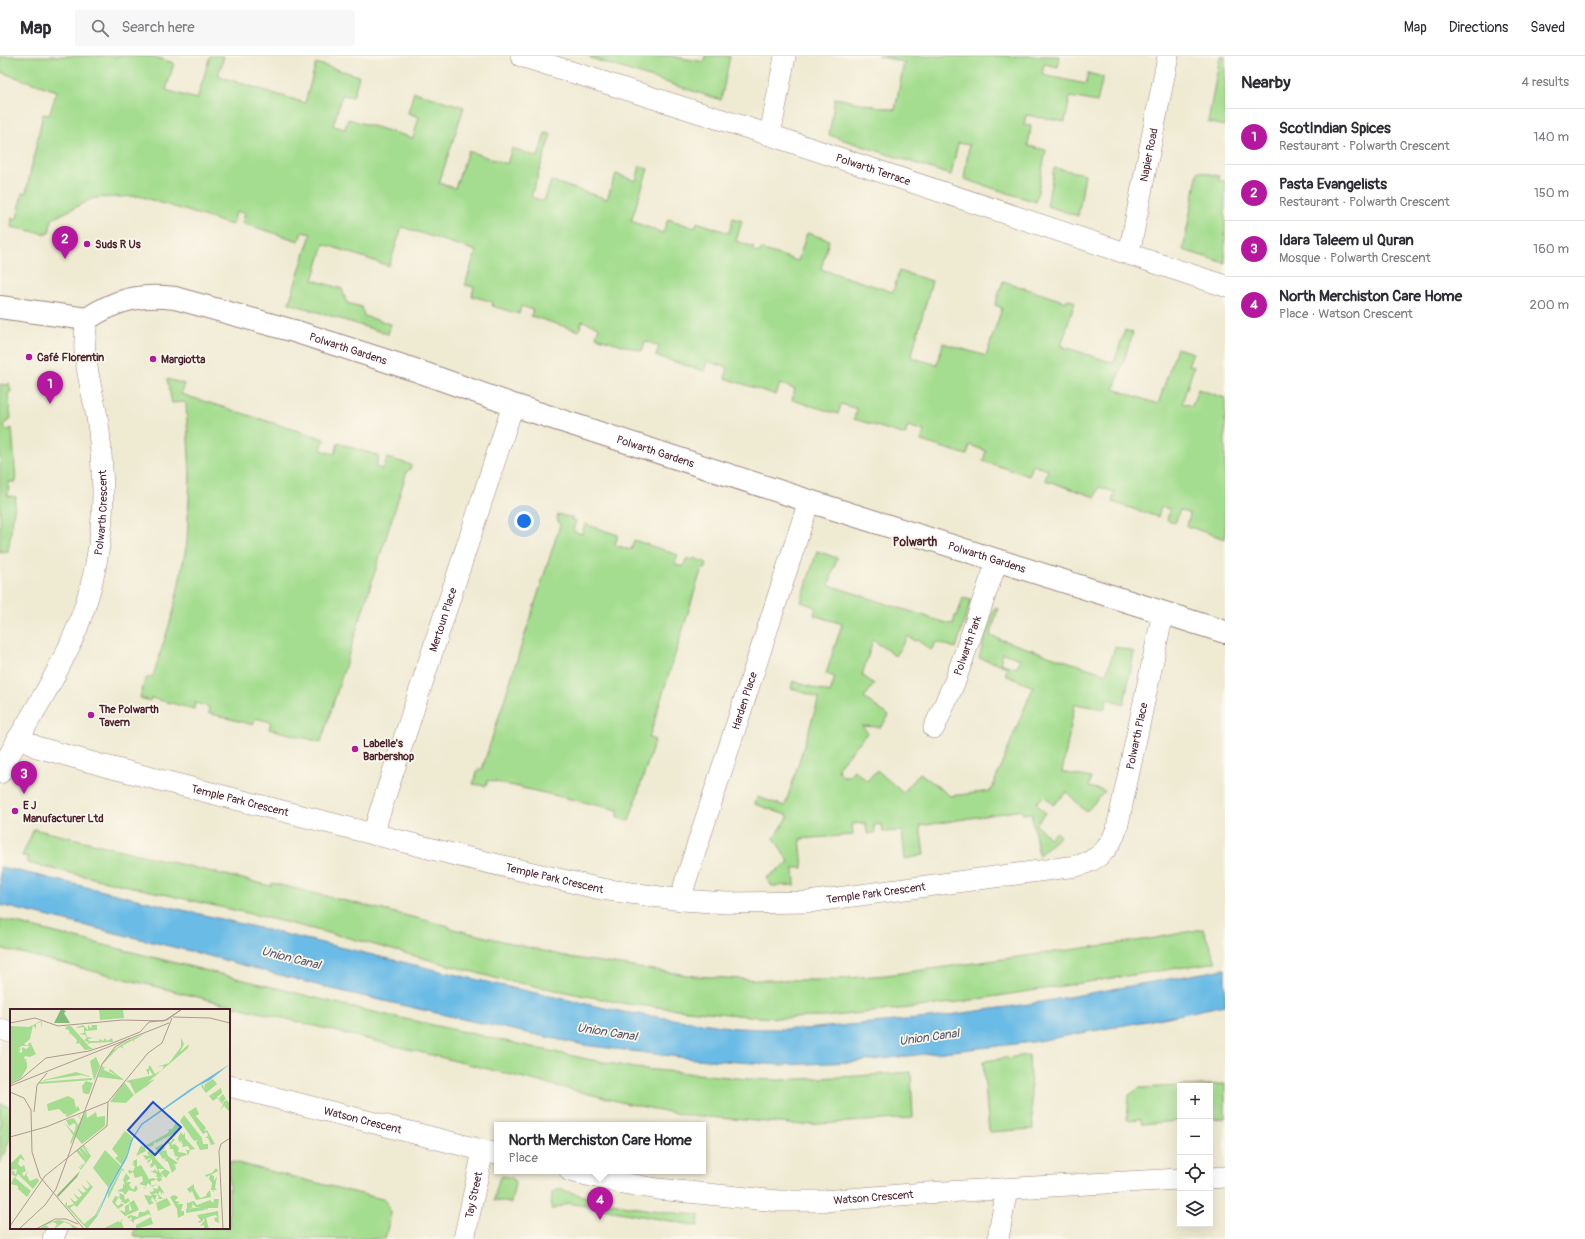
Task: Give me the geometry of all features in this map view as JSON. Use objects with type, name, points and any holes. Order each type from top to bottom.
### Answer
[{"type":"street","name":"Polwarth Terrace","points":[[521,56],[770,135],[1225,286]]},
{"type":"street","points":[[770,135],[785,56]]},
{"type":"street","name":"Napier Road","points":[[1129,254],[1168,56]]},
{"type":"street","name":"Polwarth Gardens","points":[[87,319],[100,310],[127,299],[155,296],[175,298],[294,331],[997,562],[1225,632]]},
{"type":"street","points":[[0,307],[87,319]]},
{"type":"street","name":"Polwarth Crescent","points":[[7,754],[38,704],[66,653],[84,610],[96,569],[103,491],[97,419],[85,350],[87,319]]},
{"type":"street","name":"Mertoun Place","points":[[375,835],[377,821],[513,404]]},
{"type":"street","name":"Harden Place","points":[[682,900],[684,886],[809,501]]},
{"type":"street","name":"Polwarth Park","points":[[934,728],[955,681],[997,562]]},
{"type":"street","name":"Polwarth Place","points":[[1102,855],[1113,840],[1117,828],[1163,613]]},
{"type":"street","name":"Temple Park Crescent","points":[[7,754],[37,747],[101,765],[375,835],[601,889],[682,900],[727,903],[786,903],[832,900],[1076,866],[1094,860],[1102,855]]},
{"type":"street","points":[[0,1029],[10,1032]]},
{"type":"street","name":"Watson Crescent","points":[[230,1086],[490,1152]]},
{"type":"street","name":"Tay Street","points":[[464,1239],[490,1152]]},
{"type":"street","name":"Watson Crescent","points":[[583,1174],[658,1190],[778,1201],[823,1201],[926,1193],[1177,1179]]},
{"type":"street","points":[[1213,1178],[1225,1177]]},
{"type":"street","points":[[998,1239],[1007,1189]]},
{"type":"street","points":[[53,1239],[57,1229]]},
{"type":"green space","points":[[1,56],[151,56],[174,63],[166,90],[197,99],[210,56],[224,56],[218,76],[305,103],[316,63],[359,76],[353,97],[342,95],[333,126],[345,129],[348,119],[413,138],[419,117],[408,113],[414,92],[464,107],[439,183],[455,188],[468,151],[507,164],[512,148],[538,157],[545,133],[551,134],[531,197],[544,201],[551,181],[607,199],[616,174],[636,181],[640,166],[648,169],[631,221],[663,233],[668,219],[695,228],[697,222],[729,233],[733,218],[742,221],[736,241],[754,247],[753,251],[759,253],[761,249],[798,261],[807,233],[829,240],[821,269],[893,292],[899,271],[932,281],[911,357],[937,365],[943,343],[986,356],[1002,308],[995,305],[1003,281],[1066,302],[1067,299],[1075,302],[1061,346],[1114,363],[1125,330],[1133,333],[1114,389],[1158,404],[1177,348],[1193,353],[1188,365],[1194,367],[1182,403],[1192,406],[1198,389],[1225,398],[1225,539],[1187,526],[1190,514],[1180,510],[1175,523],[1167,520],[1170,509],[1161,507],[1158,517],[1112,502],[1115,492],[1099,487],[1095,497],[1045,480],[1048,470],[1033,465],[1029,476],[983,461],[986,451],[970,445],[967,455],[921,441],[924,431],[908,426],[905,435],[854,419],[857,409],[841,404],[838,414],[792,400],[795,389],[780,384],[776,395],[725,378],[728,368],[707,361],[704,371],[656,356],[659,346],[645,341],[642,351],[596,337],[599,327],[582,321],[579,331],[531,316],[533,310],[521,306],[519,314],[492,306],[493,302],[472,296],[474,287],[465,285],[476,251],[402,227],[389,266],[324,244],[313,280],[342,289],[347,303],[362,307],[364,316],[391,324],[388,334],[289,303],[311,234],[302,232],[299,241],[242,223],[245,214],[237,211],[232,225],[139,196],[94,198],[52,219],[49,233],[47,234],[11,227],[12,218],[17,219],[22,193],[26,193],[43,114],[49,115],[57,91],[0,72]]},
{"type":"green space","points":[[591,56],[670,56],[704,62],[705,56],[730,56],[721,100],[590,58]]},
{"type":"green space","points":[[878,56],[1060,56],[1058,67],[1044,64],[1042,75],[1086,84],[1088,73],[1103,77],[1097,102],[1070,97],[1065,122],[1026,115],[1024,125],[1031,126],[1028,146],[1046,150],[1036,202],[964,179],[969,145],[958,143],[951,175],[829,135],[835,98],[895,110],[904,62]]},
{"type":"green space","points":[[1220,56],[1225,56],[1225,126],[1208,122]]},
{"type":"green space","points":[[1054,168],[1085,174],[1078,216],[1047,206]]},
{"type":"green space","points":[[1198,171],[1219,176],[1218,180],[1225,181],[1225,263],[1183,250]]},
{"type":"green space","points":[[167,379],[184,384],[181,394],[324,439],[321,450],[335,454],[338,443],[379,456],[376,467],[383,469],[387,458],[412,465],[407,471],[321,742],[269,729],[271,722],[255,718],[253,725],[208,713],[209,707],[195,703],[194,709],[151,698],[150,701],[140,698],[145,679],[153,676],[173,613],[187,543],[190,474],[186,404],[184,402],[172,403]]},
{"type":"green space","points":[[9,383],[11,392],[8,393],[11,419],[4,424],[6,431],[12,428],[16,482],[9,482],[8,496],[16,497],[8,552],[0,551],[0,384],[7,385]]},
{"type":"green space","points":[[558,514],[572,518],[572,520],[576,521],[573,531],[582,534],[585,524],[618,535],[615,545],[631,550],[634,540],[678,555],[675,564],[683,567],[687,558],[693,560],[694,558],[707,563],[706,568],[701,571],[649,738],[655,740],[629,821],[617,818],[618,810],[488,780],[486,786],[473,784],[478,769],[482,770],[560,525],[557,519]]},
{"type":"green space","points":[[817,551],[837,558],[829,585],[943,622],[953,624],[963,598],[971,600],[956,648],[936,642],[931,650],[917,640],[915,641],[908,636],[895,656],[873,640],[862,675],[874,684],[864,698],[889,716],[881,727],[861,726],[868,732],[838,767],[839,772],[843,776],[848,776],[854,770],[867,781],[877,770],[903,793],[920,773],[950,796],[991,791],[1033,687],[1005,675],[1008,667],[979,658],[994,608],[998,609],[990,636],[1106,674],[1115,647],[1134,652],[1124,704],[1107,699],[1105,709],[1075,704],[1062,772],[1091,778],[1089,787],[1105,791],[1086,812],[1067,792],[1053,805],[1044,796],[1036,803],[1045,813],[1036,824],[1049,838],[1056,832],[1060,836],[1039,855],[1031,813],[1023,814],[1022,810],[920,826],[924,855],[905,859],[902,831],[883,832],[882,824],[874,825],[875,833],[867,834],[866,823],[852,824],[853,835],[800,839],[803,868],[794,868],[795,885],[772,886],[766,878],[789,862],[774,838],[789,816],[755,804],[757,797],[785,806],[819,698],[791,688],[793,681],[830,693],[835,677],[826,674],[842,624],[814,615],[816,607],[801,602]],"holes":[[[1003,653],[1020,659],[1017,668],[1000,663]]]},
{"type":"green space","points":[[34,829],[271,886],[272,883],[449,926],[449,928],[568,957],[694,976],[758,980],[822,980],[886,975],[1150,939],[1203,929],[1216,962],[953,1003],[824,1017],[757,1017],[627,1004],[499,979],[353,939],[264,917],[27,863],[29,857],[22,856]]},
{"type":"green space","points":[[0,919],[360,1009],[582,1058],[635,1068],[748,1079],[779,1080],[911,1072],[913,1118],[802,1125],[685,1115],[629,1104],[0,948]]},
{"type":"green space","points":[[1029,1055],[1033,1129],[989,1132],[983,1061]]},
{"type":"green space","points":[[1225,1084],[1225,1118],[1213,1119],[1213,1085]]},
{"type":"green space","points":[[1177,1086],[1177,1121],[1142,1124],[1141,1119],[1127,1120],[1129,1095],[1140,1088]]},
{"type":"green space","points":[[0,1104],[10,1107],[10,1138],[0,1163]]},
{"type":"green space","points":[[230,1161],[386,1200],[391,1213],[385,1239],[145,1239],[133,1235],[136,1229],[230,1229]]},
{"type":"green space","points":[[503,1176],[512,1178],[515,1182],[511,1203],[494,1200],[499,1179]]},
{"type":"green space","points":[[559,1189],[593,1199],[628,1206],[664,1212],[699,1215],[698,1226],[568,1203],[551,1209],[552,1193]]},
{"type":"water","name":"Union Canal","points":[[0,867],[499,985],[623,1012],[736,1028],[804,1029],[939,1017],[1029,1004],[1225,969],[1225,1005],[1033,1042],[854,1062],[781,1065],[695,1059],[584,1045],[471,1021],[332,989],[198,953],[0,905]]},
{"type":"place","name":"Suds R Us","points":[[87,244]]},
{"type":"place","name":"Pasta Evangelists","points":[[65,259]]},
{"type":"place","name":"Café Florentin","points":[[29,357]]},
{"type":"place","name":"Margiotta","points":[[153,359]]},
{"type":"place","name":"ScotIndian Spices","points":[[50,404]]},
{"type":"place","name":"The Polwarth Tavern","points":[[91,715]]},
{"type":"place","name":"Labelle's Barbershop","points":[[355,749]]},
{"type":"place","name":"Idara Taleem ul Quran","points":[[24,794]]},
{"type":"place","name":"E J Manufacturer Ltd","points":[[15,811]]},
{"type":"place","name":"North Merchiston Care Home","points":[[600,1220]]},
{"type":"district","name":"Polwarth","points":[[915,542]]}]
